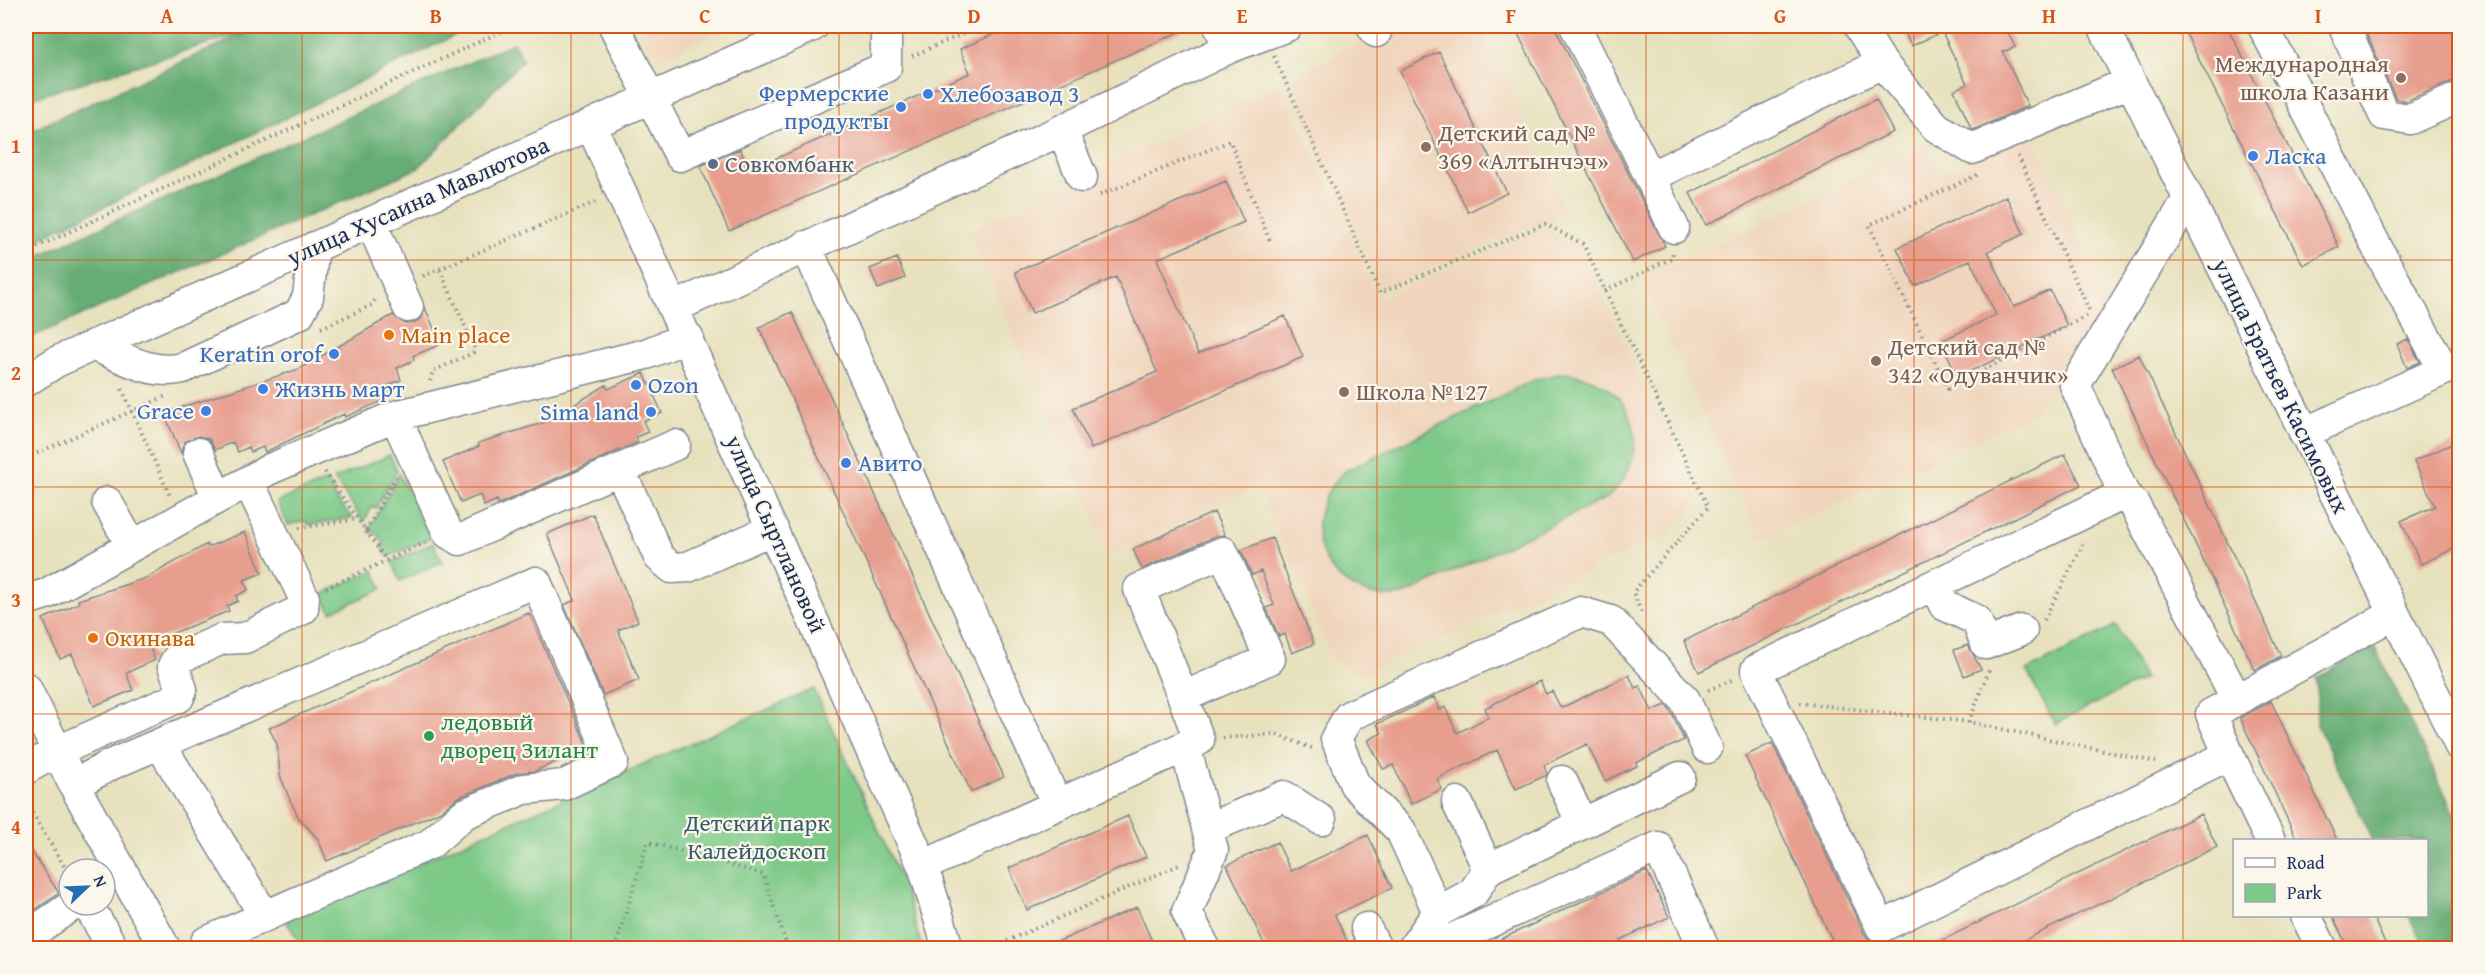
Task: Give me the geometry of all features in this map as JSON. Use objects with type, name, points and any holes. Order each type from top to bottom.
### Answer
[{"type":"street","points":[[614,26],[649,99],[680,156],[886,67],[886,26]]},
{"type":"street","name":"улица Хусаина Мавлютова","points":[[26,381],[56,362],[93,345],[813,26]]},
{"type":"street","points":[[1575,26],[1674,228]]},
{"type":"street","points":[[1859,26],[1882,63],[1936,127],[1972,149],[2130,82]]},
{"type":"street","name":"улица Братьев Касимовых","points":[[2103,26],[2460,746]]},
{"type":"street","points":[[2263,26],[2382,257],[2452,371],[2304,433]]},
{"type":"street","points":[[2344,26],[2384,115],[2410,119],[2460,97]]},
{"type":"street","points":[[675,307],[1062,130],[1224,37],[1276,31]]},
{"type":"street","points":[[1650,177],[1882,63]]},
{"type":"street","name":"улица Сыртлановой","points":[[591,125],[675,307],[923,866],[948,948]]},
{"type":"street","points":[[1062,130],[1082,177]]},
{"type":"street","points":[[2114,499],[2075,385],[2188,199]]},
{"type":"street","points":[[371,222],[408,307]]},
{"type":"street","points":[[806,246],[1057,805]]},
{"type":"street","points":[[93,345],[152,369],[168,371],[183,368],[299,314],[308,297],[314,247]]},
{"type":"street","points":[[26,600],[46,594],[248,481],[311,451],[395,416],[646,354],[688,337]]},
{"type":"street","points":[[395,416],[448,533],[455,539],[464,540],[675,445]]},
{"type":"street","points":[[198,453],[218,498]]},
{"type":"street","points":[[620,470],[659,557],[672,568],[688,567],[773,529]]},
{"type":"street","points":[[26,769],[56,752],[179,697],[182,689],[173,666],[177,659],[222,639],[239,639],[249,636],[303,609],[304,598],[248,481]]},
{"type":"street","points":[[2229,755],[1881,927],[1756,670],[2114,499],[2134,504],[2236,698]]},
{"type":"street","points":[[107,502],[132,546]]},
{"type":"street","points":[[1183,697],[1270,658],[1223,552],[1139,589],[1183,697],[1210,839],[1187,912],[1205,948]]},
{"type":"street","points":[[74,785],[160,744],[536,582],[613,762],[564,785],[524,789],[464,814],[430,844],[206,942]]},
{"type":"street","points":[[1935,585],[1944,605],[1976,620],[1986,644],[2022,630]]},
{"type":"street","points":[[1438,912],[1401,831],[1355,785],[1336,738],[1349,716],[1581,612],[1611,621],[1685,700],[1707,748]]},
{"type":"street","points":[[2270,839],[2211,714],[2236,698],[2394,614]]},
{"type":"street","points":[[26,688],[74,785],[105,857]]},
{"type":"street","points":[[923,866],[1192,743]]},
{"type":"street","points":[[160,744],[264,915]]},
{"type":"street","points":[[1413,948],[1438,912],[1473,892],[1488,869],[1680,777]]},
{"type":"street","points":[[1562,781],[1582,824]]},
{"type":"street","points":[[1210,839],[1284,796],[1322,819]]},
{"type":"street","points":[[1457,802],[1488,869]]},
{"type":"street","points":[[1432,948],[1658,848],[1704,948]]},
{"type":"street","points":[[117,882],[165,948]]},
{"type":"street","points":[[26,937],[57,916]]},
{"type":"street","points":[[95,917],[113,948]]},
{"type":"street","points":[[2307,917],[2322,948]]},
{"type":"path","points":[[494,26],[498,32]]},
{"type":"path","points":[[26,252],[513,26]]},
{"type":"path","points":[[886,67],[981,26]]},
{"type":"path","points":[[1276,31],[1380,293],[1545,224],[1583,244],[1708,507],[1634,592],[1648,631],[1642,655]]},
{"type":"path","points":[[1082,177],[1094,198],[1230,141],[1270,244]]},
{"type":"path","points":[[1986,171],[1869,225],[1948,389],[2091,314],[2014,145]]},
{"type":"path","points":[[2008,161],[2018,156]]},
{"type":"path","points":[[419,274],[428,276],[598,201]]},
{"type":"path","points":[[1605,291],[1672,258],[1674,228]]},
{"type":"path","points":[[433,405],[430,374],[473,353],[475,349],[440,270]]},
{"type":"path","points":[[122,389],[181,519]]},
{"type":"path","points":[[366,530],[410,450]]},
{"type":"path","points":[[311,451],[387,561]]},
{"type":"path","points":[[2022,630],[2043,622],[2114,499]]},
{"type":"path","points":[[273,532],[358,519]]},
{"type":"path","points":[[304,598],[448,533]]},
{"type":"path","points":[[1969,722],[1993,662],[1986,644]]},
{"type":"path","points":[[1685,700],[1756,670]]},
{"type":"path","points":[[1771,700],[1969,722],[2198,771]]},
{"type":"path","points":[[1192,743],[1275,734],[1346,761]]},
{"type":"path","points":[[26,803],[59,857]]},
{"type":"path","points":[[1007,941],[1210,839]]},
{"type":"path","points":[[615,948],[648,842],[763,874],[788,948]]},
{"type":"shaded area","points":[[638,26],[732,26],[654,61]]},
{"type":"shaded area","name":"Детский сад № 369 «Алтынчэч»","points":[[1387,26],[1480,26],[1566,213],[1381,290],[1287,82]]},
{"type":"shaded area","name":"Школа №127","points":[[1282,84],[1378,298],[1544,229],[1580,248],[1699,500],[1668,534],[1360,675],[1333,661],[1259,487],[1111,555],[967,231]]},
{"type":"shaded area","name":"Детский сад № 342 «Одуванчик»","points":[[2034,137],[2112,308],[2033,414],[1760,539],[1642,280],[1928,143],[1941,174]]},
{"type":"green space","points":[[26,26],[474,26],[26,245],[26,133],[252,30],[26,100]]},
{"type":"green space","points":[[513,43],[523,60],[418,168],[32,337],[26,334],[26,261]]},
{"type":"green space","points":[[1562,373],[1586,378],[1606,387],[1621,402],[1631,419],[1635,438],[1632,459],[1623,479],[1607,498],[1404,595],[1377,595],[1354,588],[1336,574],[1324,557],[1318,536],[1319,514],[1328,492],[1345,471],[1536,379]]},
{"type":"green space","points":[[390,455],[397,470],[376,508],[372,506],[364,522],[334,479]]},
{"type":"green space","points":[[399,474],[406,488],[409,487],[431,538],[388,557],[382,548],[385,545],[375,531],[371,533],[369,529]]},
{"type":"green space","points":[[327,481],[334,491],[332,494],[352,518],[308,525],[307,521],[288,525],[277,502]]},
{"type":"green space","points":[[433,543],[442,562],[400,581],[392,562]]},
{"type":"green space","points":[[374,570],[382,589],[331,612],[322,594]]},
{"type":"green space","points":[[2116,625],[2144,679],[2055,724],[2027,671]]},
{"type":"green space","points":[[2373,644],[2459,824],[2459,948],[2425,948],[2410,917],[2428,917],[2428,839],[2373,839],[2317,725],[2317,678]]},
{"type":"green space","name":"Детский парк Калейдоскоп","points":[[814,689],[904,886],[922,948],[303,948],[286,921]]},
{"type":"building","points":[[1013,26],[1193,26],[729,231],[700,166],[740,149],[750,170],[970,73],[960,49]]},
{"type":"building","points":[[1514,26],[1554,26],[1665,246],[1633,262]]},
{"type":"building","points":[[1902,26],[2005,26],[2015,47],[2003,52],[2028,106],[1973,130],[1954,90],[1967,84],[1942,32],[1911,46]]},
{"type":"building","points":[[2182,26],[2227,26],[2339,247],[2303,265]]},
{"type":"building","points":[[2363,26],[2460,26],[2460,78],[2406,101],[2396,99]]},
{"type":"building","points":[[1439,52],[1507,193],[1468,212],[1400,71]]},
{"type":"building","points":[[1876,99],[1893,132],[1706,225],[1690,193]]},
{"type":"building","points":[[1226,181],[1244,222],[1157,259],[1198,354],[1285,316],[1303,357],[1091,449],[1073,408],[1157,372],[1116,277],[1032,313],[1015,272]]},
{"type":"building","points":[[2006,196],[2024,234],[1988,251],[2014,307],[2050,290],[2067,326],[1958,377],[1941,341],[1996,315],[1970,260],[1915,286],[1897,248]]},
{"type":"building","points":[[897,258],[905,278],[878,289],[870,269]]},
{"type":"building","points":[[425,308],[441,344],[413,356],[414,360],[397,368],[401,380],[389,385],[391,390],[379,395],[382,401],[345,417],[344,414],[265,452],[263,447],[251,452],[249,447],[238,452],[233,442],[215,450],[209,439],[199,436],[184,442],[181,453],[164,413],[299,369],[393,315],[405,324],[414,323],[422,317]]},
{"type":"building","points":[[792,312],[1004,777],[971,792],[759,327]]},
{"type":"building","points":[[2408,339],[2420,362],[2407,368],[2397,344]]},
{"type":"building","points":[[2139,355],[2281,656],[2255,670],[2112,368]]},
{"type":"building","points":[[644,373],[662,413],[643,421],[648,432],[636,437],[638,442],[499,504],[497,500],[484,506],[480,495],[461,503],[443,462],[479,446],[478,443],[546,422],[606,385],[608,389]]},
{"type":"building","points":[[2454,443],[2460,454],[2460,546],[2421,564],[2401,521],[2435,506],[2414,461]]},
{"type":"building","points":[[2065,454],[2081,485],[1699,672],[1684,641]]},
{"type":"building","points":[[1214,512],[1225,535],[1216,536],[1142,569],[1133,549]]},
{"type":"building","points":[[593,514],[638,621],[618,630],[639,680],[603,695],[564,605],[575,600],[547,534]]},
{"type":"building","points":[[245,532],[262,573],[244,580],[248,590],[236,596],[238,601],[227,606],[229,611],[148,643],[155,660],[126,673],[133,690],[94,706],[72,654],[60,659],[43,619],[79,603],[78,600],[146,578],[207,544],[208,547]]},
{"type":"building","points":[[1272,538],[1314,644],[1292,653],[1285,634],[1279,636],[1266,608],[1274,605],[1261,571],[1252,575],[1241,550]]},
{"type":"building","name":"ледовый дворец Зилант","points":[[529,613],[588,748],[535,771],[517,773],[457,798],[441,811],[327,861],[318,839],[299,818],[290,800],[280,775],[277,744],[269,728]]},
{"type":"building","points":[[1968,645],[1981,669],[1964,676],[1954,650]]},
{"type":"building","points":[[1629,675],[1635,688],[1640,686],[1652,711],[1666,705],[1684,740],[1605,781],[1587,744],[1544,765],[1547,775],[1516,789],[1497,750],[1437,779],[1442,789],[1411,804],[1393,765],[1383,769],[1368,740],[1382,733],[1377,724],[1434,697],[1440,710],[1445,707],[1457,733],[1489,717],[1485,708],[1540,681],[1546,694],[1552,691],[1561,708]]},
{"type":"building","points":[[2271,701],[2337,839],[2297,839],[2240,718]]},
{"type":"building","points":[[1772,743],[1865,935],[1879,948],[1836,948],[1745,756]]},
{"type":"building","points":[[2201,814],[2217,847],[2008,948],[1926,948]]},
{"type":"building","points":[[1128,816],[1146,857],[1027,910],[1009,868]]},
{"type":"building","points":[[1368,835],[1392,888],[1335,915],[1350,948],[1266,948],[1227,865],[1277,842],[1291,871]]},
{"type":"building","points":[[26,843],[57,890],[57,894],[26,916]]},
{"type":"building","points":[[1647,871],[1669,917],[1620,940],[1624,948],[1482,948]]},
{"type":"building","points":[[1137,907],[1155,948],[1044,948]]},
{"type":"building","points":[[2333,917],[2373,917],[2387,948],[2348,948]]},
{"type":"place","name":"Международная школа Казани","points":[[2401,78]]},
{"type":"place","name":"Хлебозавод 3","points":[[928,94]]},
{"type":"place","name":"Фермерские продукты","points":[[901,107]]},
{"type":"place","name":"Детский сад № 369 «Алтынчэч»","points":[[1426,147]]},
{"type":"place","name":"Ласка","points":[[2253,156]]},
{"type":"place","name":"Совкомбанк","points":[[713,164]]},
{"type":"place","name":"Main place","points":[[389,335]]},
{"type":"place","name":"Keratin orof","points":[[334,354]]},
{"type":"place","name":"Детский сад № 342 «Одуванчик»","points":[[1876,361]]},
{"type":"place","name":"Ozon","points":[[636,385]]},
{"type":"place","name":"Жизнь март","points":[[263,389]]},
{"type":"place","name":"Школа №127","points":[[1344,392]]},
{"type":"place","name":"Grace","points":[[206,411]]},
{"type":"place","name":"Sima land","points":[[651,412]]},
{"type":"place","name":"Авито","points":[[846,463]]},
{"type":"place","name":"Окинава","points":[[93,638]]},
{"type":"place","name":"ледовый дворец Зилант","points":[[429,736]]}]
